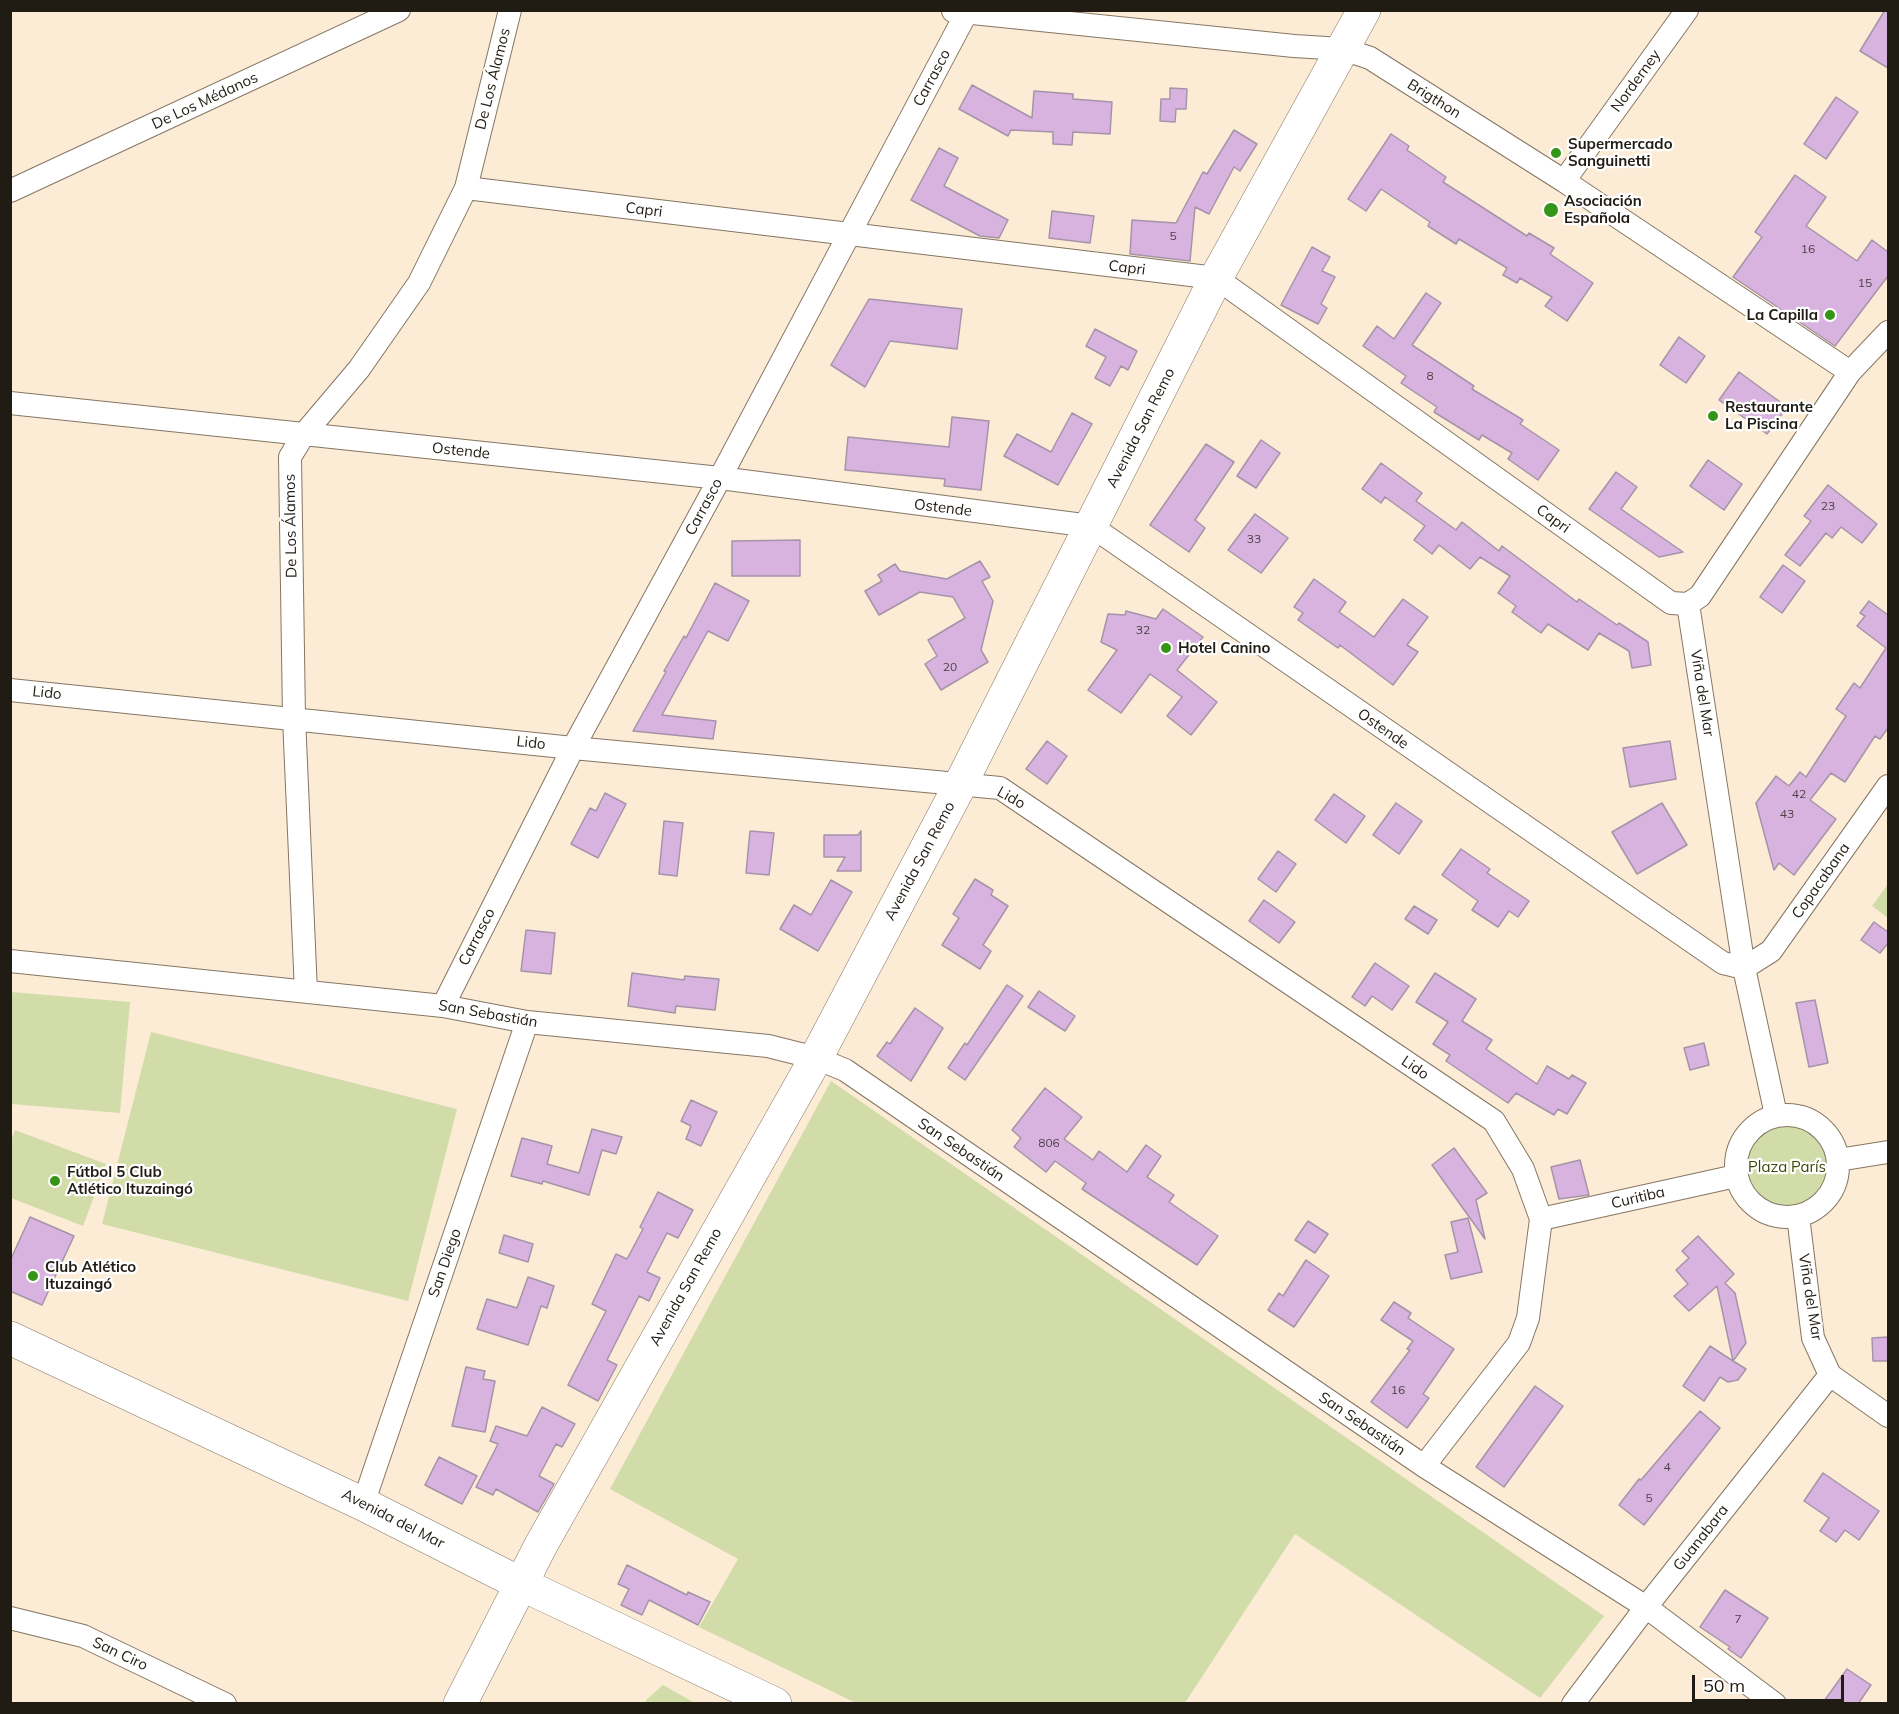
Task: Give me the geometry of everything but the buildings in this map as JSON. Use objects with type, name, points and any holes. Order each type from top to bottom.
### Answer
[{"type":"street","name":"De Los Médanos","points":[[10,191],[399,10]]},
{"type":"street","name":"De Los Álamos","points":[[306,992],[294,718],[290,457],[304,434],[359,369],[419,283],[466,188],[510,10]]},
{"type":"street","name":"Avenida San Remo","points":[[460,1704],[537,1551],[816,1058],[960,785],[1216,279],[1364,10]]},
{"type":"street","name":"Norderney","points":[[1564,181],[1687,10]]},
{"type":"street","name":"Brigthon","points":[[962,11],[1294,46],[1343,49],[1370,58],[1564,181],[1850,372]]},
{"type":"street","name":"Carrasco","points":[[443,1006],[573,748],[720,478],[848,235],[962,11]]},
{"type":"street","name":"Capri","points":[[466,188],[1216,279],[1671,603],[1688,604]]},
{"type":"street","points":[[1688,604],[1700,596],[1850,372],[1888,332]]},
{"type":"street","name":"Ostende","points":[[10,403],[720,478],[1091,526],[1723,963],[1744,968]]},
{"type":"street","name":"Viña del Mar","points":[[1688,604],[1744,968],[1776,1115]]},
{"type":"street","name":"Lido","points":[[10,690],[573,748],[1000,788],[1494,1121],[1523,1169],[1541,1220],[1528,1318],[1519,1343],[1424,1466]]},
{"type":"street","name":"Copacabana","points":[[1744,968],[1771,951],[1888,786]]},
{"type":"street","name":"San Sebastián","points":[[10,960],[443,1006],[527,1022],[768,1046],[816,1058],[845,1070],[1424,1466],[1647,1607],[1775,1704]]},
{"type":"street","name":"San Diego","points":[[363,1504],[527,1022]]},
{"type":"street","points":[[1793,1114],[1810,1119],[1824,1129],[1833,1143],[1838,1160],[1838,1175],[1828,1195],[1812,1210],[1798,1216],[1782,1217],[1766,1213],[1752,1204],[1742,1191],[1736,1176],[1735,1160],[1748,1131],[1761,1121],[1776,1115],[1793,1114]]},
{"type":"street","points":[[1838,1160],[1888,1152]]},
{"type":"street","name":"Curitiba","points":[[1541,1220],[1736,1176]]},
{"type":"street","name":"Viña del Mar","points":[[1798,1216],[1814,1338],[1830,1375]]},
{"type":"street","name":"Avenida del Mar","points":[[10,1338],[363,1504],[521,1584],[775,1704]]},
{"type":"street","points":[[1830,1375],[1888,1416]]},
{"type":"street","name":"Guanabara","points":[[1573,1704],[1830,1375]]},
{"type":"street","name":"San Ciro","points":[[10,1618],[82,1636],[225,1704]]},
{"type":"green space","points":[[1888,884],[1888,918],[1872,906]]},
{"type":"green space","points":[[11,992],[130,1002],[120,1113],[11,1104]]},
{"type":"green space","points":[[151,1032],[457,1109],[408,1301],[102,1224]]},
{"type":"green space","points":[[831,1081],[1604,1616],[1540,1698],[1295,1534],[1185,1703],[856,1703],[699,1627],[738,1559],[610,1489]]},
{"type":"green space","name":"Plaza París","points":[[1787,1123],[1804,1127],[1818,1136],[1827,1150],[1831,1167],[1827,1184],[1818,1198],[1804,1207],[1787,1211],[1770,1207],[1756,1198],[1747,1184],[1743,1167],[1747,1150],[1756,1136],[1770,1127]]},
{"type":"green space","name":"Fútbol 5 Club Atlético Ituzaingó","points":[[15,1130],[106,1164],[83,1226],[11,1198],[11,1141]]},
{"type":"green space","points":[[663,1685],[695,1703],[646,1703],[646,1700]]},
{"type":"place","name":"Supermercado Sanguinetti","points":[[1556,153]]},
{"type":"place","name":"Asociación Española","points":[[1551,210]]},
{"type":"place","name":"La Capilla","points":[[1830,315]]},
{"type":"place","name":"Restaurante La Piscina","points":[[1713,416]]},
{"type":"place","name":"Hotel Canino","points":[[1166,648]]},
{"type":"place","name":"Fútbol 5 Club Atlético Ituzaingó","points":[[55,1181]]},
{"type":"place","name":"Club Atlético Ituzaingó","points":[[33,1276]]}]
